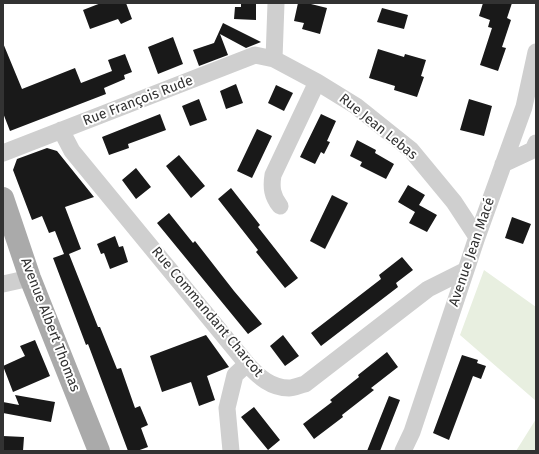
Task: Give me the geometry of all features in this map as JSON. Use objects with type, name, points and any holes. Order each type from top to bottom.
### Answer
[{"type":"main road","name":"Avenue Albert Thomas","points":[[3,198],[30,278],[99,451]]},
{"type":"street","points":[[274,59],[276,3]]},
{"type":"street","name":"Avenue Jean Macé","points":[[403,451],[412,432],[477,237],[524,107],[536,52]]},
{"type":"street","name":"Rue François Rude","points":[[3,153],[255,56],[274,59]]},
{"type":"street","name":"Rue Jean Lebas","points":[[274,59],[317,82],[356,106],[411,150],[454,202],[477,237]]},
{"type":"street","points":[[280,206],[271,187],[273,175],[317,82]]},
{"type":"street","name":"Rue Commandant Charcot","points":[[61,130],[72,151],[247,364],[258,377],[272,385],[290,388],[305,384],[428,289],[466,270]]},
{"type":"street","points":[[503,164],[533,150],[536,143]]},
{"type":"street","points":[[3,284],[30,278]]},
{"type":"street","points":[[231,451],[227,408],[235,375],[247,364]]},
{"type":"green space","points":[[484,270],[536,307],[536,401],[460,335]]},
{"type":"green space","points":[[536,419],[536,451],[516,451]]},
{"type":"building","points":[[101,3],[126,3],[132,19],[121,24],[118,19],[90,29],[83,10]]},
{"type":"building","points":[[241,3],[256,3],[256,20],[234,19],[235,7],[241,7]]},
{"type":"building","points":[[298,3],[307,3],[327,8],[320,34],[302,29],[304,23],[294,21]]},
{"type":"building","points":[[483,3],[512,3],[507,18],[511,20],[502,47],[506,48],[498,71],[480,65],[492,28],[488,27],[490,20],[479,16]]},
{"type":"building","points":[[382,8],[408,15],[404,29],[377,22]]},
{"type":"building","points":[[223,23],[261,42],[246,48],[220,34],[228,55],[199,66],[193,50],[214,43]]},
{"type":"building","points":[[173,37],[183,64],[158,74],[148,47]]},
{"type":"building","points":[[3,43],[22,89],[75,68],[81,83],[112,71],[108,60],[125,54],[132,72],[124,75],[125,79],[104,88],[106,94],[10,131],[3,113]]},
{"type":"building","points":[[378,49],[404,57],[405,54],[426,60],[421,76],[424,77],[417,97],[394,90],[395,86],[369,78]]},
{"type":"building","points":[[236,84],[243,103],[226,109],[220,91]]},
{"type":"building","points":[[276,85],[293,93],[284,111],[268,103]]},
{"type":"building","points":[[199,99],[207,120],[190,126],[182,106]]},
{"type":"building","points":[[469,99],[492,106],[484,136],[460,130]]},
{"type":"building","points":[[160,114],[166,130],[128,144],[129,148],[109,155],[102,137]]},
{"type":"building","points":[[321,114],[336,121],[327,141],[330,142],[324,154],[321,152],[315,164],[300,157]]},
{"type":"building","points":[[257,129],[272,136],[252,178],[237,171]]},
{"type":"building","points":[[357,140],[376,150],[375,153],[394,164],[386,179],[360,166],[362,162],[350,156]]},
{"type":"building","points":[[47,148],[57,151],[94,197],[65,207],[81,249],[69,254],[98,327],[100,327],[117,369],[121,368],[135,408],[140,406],[148,425],[141,428],[148,447],[137,451],[128,451],[88,344],[86,345],[53,258],[64,254],[55,231],[49,233],[42,216],[32,220],[13,170],[17,159]]},
{"type":"building","points":[[179,155],[205,186],[191,198],[166,166]]},
{"type":"building","points":[[136,168],[151,187],[136,199],[122,180]]},
{"type":"building","points":[[408,185],[425,195],[419,205],[437,215],[427,232],[409,223],[415,212],[398,202]]},
{"type":"building","points":[[231,188],[260,225],[258,227],[298,278],[285,288],[256,252],[258,250],[218,199]]},
{"type":"building","points":[[332,195],[348,203],[325,249],[310,241]]},
{"type":"building","points":[[169,213],[193,243],[195,241],[262,324],[248,334],[157,223]]},
{"type":"building","points":[[512,217],[531,224],[523,244],[505,238]]},
{"type":"building","points":[[115,236],[119,247],[123,246],[128,262],[110,269],[104,253],[101,254],[97,244]]},
{"type":"building","points":[[402,257],[413,270],[396,283],[398,287],[321,346],[311,333],[381,279],[379,275]]},
{"type":"building","points":[[206,335],[229,367],[207,376],[215,400],[199,406],[191,382],[162,392],[150,356]]},
{"type":"building","points":[[283,335],[299,356],[285,366],[270,346]]},
{"type":"building","points":[[35,340],[50,376],[13,392],[3,366],[25,356],[20,346]]},
{"type":"building","points":[[387,352],[398,367],[371,388],[374,390],[342,415],[343,417],[314,439],[303,424],[332,402],[330,400]]},
{"type":"building","points":[[462,355],[478,360],[477,363],[486,366],[481,379],[473,376],[449,440],[433,433]]},
{"type":"building","points":[[15,395],[55,402],[51,422],[3,413],[3,402],[19,405]]},
{"type":"building","points":[[389,396],[400,400],[380,451],[367,451]]},
{"type":"building","points":[[254,407],[280,440],[268,450],[241,417]]},
{"type":"building","points":[[3,436],[24,437],[23,451],[3,451]]}]
